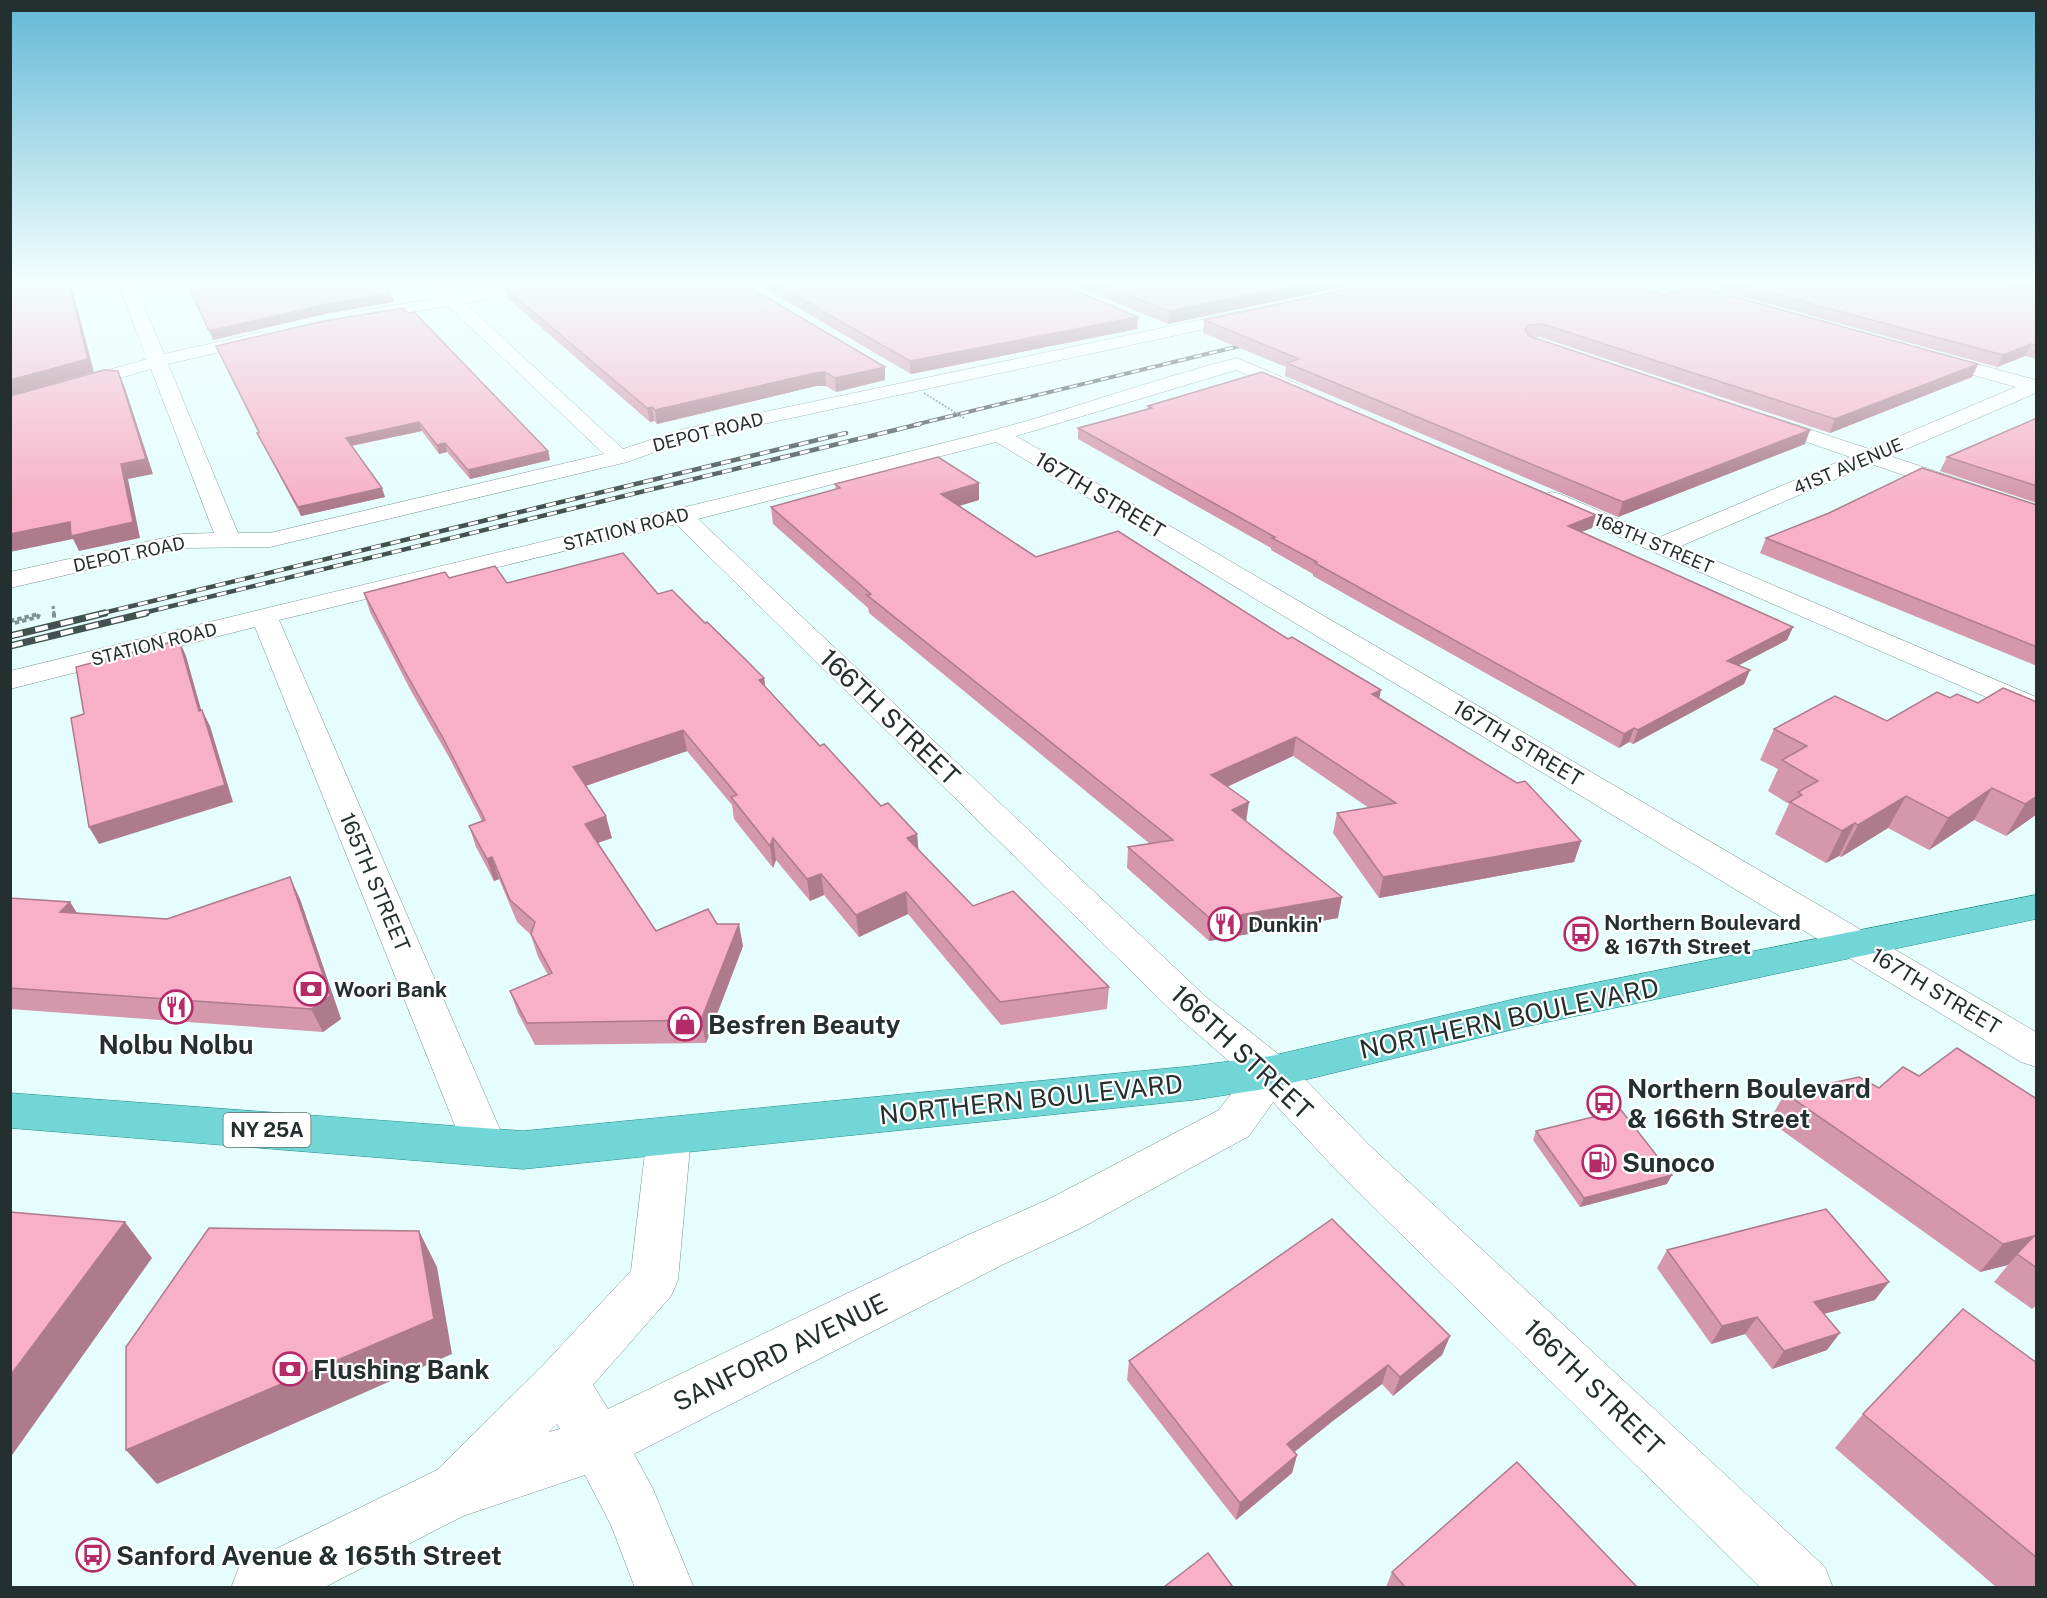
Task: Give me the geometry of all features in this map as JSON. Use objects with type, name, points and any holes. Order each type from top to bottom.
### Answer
[{"type":"main road","name":"NORTHERN BOULEVARD","points":[[10,1110],[505,1149],[669,1136],[1184,1084],[1271,1072],[1519,1014],[2037,908]]},
{"type":"street","points":[[156,355],[217,516],[229,541]]},
{"type":"street","points":[[10,404],[186,355]]},
{"type":"street","points":[[510,355],[619,457]]},
{"type":"street","name":"DEPOT ROAD","points":[[10,580],[182,541],[270,540],[619,457],[684,435],[918,390],[1073,355]]},
{"type":"street","points":[[1924,355],[2036,386]]},
{"type":"street","name":"STATION ROAD","points":[[10,680],[264,616],[681,516],[999,435],[1237,364],[1320,400]]},
{"type":"street","points":[[891,372],[918,390]]},
{"type":"street","name":"41ST AVENUE","points":[[1660,546],[2036,386]]},
{"type":"street","points":[[1742,413],[2037,513]]},
{"type":"street","name":"167TH STREET","points":[[999,435],[2037,1050]]},
{"type":"street","name":"168TH STREET","points":[[1529,489],[2037,708]]},
{"type":"street","name":"166TH STREET","points":[[681,516],[1192,1007],[1271,1072],[1353,1158],[1804,1587]]},
{"type":"street","name":"165TH STREET","points":[[264,616],[505,1149]]},
{"type":"street","name":"SANFORD AVENUE","points":[[260,1587],[452,1492],[598,1443],[986,1250],[1064,1214],[1234,1123],[1271,1072]]},
{"type":"street","points":[[452,1492],[562,1383],[654,1280],[669,1136]]},
{"type":"street","points":[[562,1383],[598,1443],[633,1509],[665,1587]]},
{"type":"path","points":[[918,390],[964,418]]},
{"type":"path","points":[[53,606],[54,618]]},
{"type":"path","points":[[39,614],[38,617],[10,622],[39,614]]},
{"type":"building","points":[[10,355],[87,355],[88,359],[10,380]]},
{"type":"building","points":[[220,355],[455,355],[548,451],[468,470],[445,443],[437,445],[419,422],[346,438],[382,488],[298,507],[257,433],[259,432]]},
{"type":"building","points":[[584,355],[864,355],[885,367],[835,378],[825,372],[815,373],[655,410],[652,407],[647,408]]},
{"type":"building","points":[[899,355],[943,355],[910,361]]},
{"type":"building","points":[[1288,355],[1585,355],[1810,430],[1623,502],[1287,363],[1299,359]]},
{"type":"building","points":[[1637,355],[1944,355],[1978,364],[1835,419]]},
{"type":"building","points":[[104,370],[118,371],[146,459],[121,464],[133,522],[71,536],[70,522],[10,534],[10,396]]},
{"type":"building","points":[[1262,372],[1596,515],[1568,526],[1793,627],[1727,661],[1750,670],[1638,730],[1634,728],[1624,734],[1315,563],[1317,562],[1272,538],[1275,537],[1078,428],[1152,408],[1148,406]]},
{"type":"building","points":[[2037,418],[2037,486],[1947,457]]},
{"type":"building","points":[[938,457],[979,483],[941,494],[1036,557],[1118,531],[1288,639],[1292,637],[1381,690],[1372,694],[1517,783],[1525,781],[1581,841],[1383,877],[1337,813],[1396,803],[1296,737],[1211,775],[1249,802],[1232,810],[1342,897],[1212,920],[1128,847],[1173,840],[867,595],[871,594],[771,507],[840,488],[835,484]]},
{"type":"building","points":[[1922,468],[2037,505],[2037,647],[1766,538],[1829,513]]},
{"type":"building","points":[[623,553],[658,594],[672,590],[705,623],[707,622],[764,678],[759,680],[820,746],[824,744],[881,806],[888,803],[917,834],[907,838],[973,906],[1013,891],[1109,987],[1000,1002],[906,892],[856,915],[821,874],[807,879],[773,838],[770,846],[731,797],[737,795],[683,730],[573,767],[606,816],[585,824],[656,931],[708,909],[717,924],[739,924],[701,1020],[527,1023],[510,991],[552,973],[531,934],[535,922],[510,900],[492,857],[487,859],[469,826],[485,820],[364,593],[445,572],[449,578],[495,566],[507,583]]},
{"type":"building","points":[[179,640],[199,711],[202,710],[225,785],[89,827],[71,718],[84,714],[76,667]]},
{"type":"building","points":[[2003,688],[2037,702],[2037,796],[2025,804],[1992,788],[1948,818],[1906,796],[1858,825],[1855,823],[1842,831],[1790,802],[1802,795],[1798,792],[1818,781],[1782,760],[1807,746],[1774,729],[1835,696],[1887,721],[1937,692],[1950,698],[1957,694],[1978,703]]},
{"type":"building","points":[[290,877],[330,996],[311,1009],[10,988],[10,898],[70,902],[60,912],[167,919]]},
{"type":"building","points":[[1957,1048],[2037,1099],[2037,1268],[2017,1254],[2034,1236],[2003,1244],[1785,1093],[1859,1077],[1879,1088],[1903,1067],[1919,1076]]},
{"type":"building","name":"Sunoco","points":[[1621,1110],[1672,1175],[1584,1198],[1536,1131]]},
{"type":"building","points":[[1826,1209],[1889,1282],[1814,1302],[1840,1333],[1784,1351],[1757,1317],[1722,1326],[1667,1250]]},
{"type":"building","points":[[10,1212],[125,1222],[10,1376]]},
{"type":"building","points":[[1332,1219],[1450,1336],[1400,1377],[1388,1365],[1287,1444],[1297,1455],[1240,1503],[1129,1361]]},
{"type":"building","name":"Flushing Bank","points":[[209,1228],[419,1231],[434,1319],[126,1450],[126,1347]]},
{"type":"building","points":[[1963,1309],[2037,1363],[2037,1558],[1863,1414]]},
{"type":"building","points":[[1517,1462],[1637,1587],[1405,1587],[1392,1572]]},
{"type":"building","points":[[1208,1553],[1233,1587],[1164,1587]]},
{"type":"railway","points":[[914,425],[1204,355]]},
{"type":"railway","points":[[139,614],[920,424]]},
{"type":"railway","points":[[99,614],[846,433]]},
{"type":"railway","points":[[10,636],[105,613]]},
{"type":"railway","points":[[10,646],[146,613]]},
{"type":"place","name":"Dunkin'","points":[[1225,924]]},
{"type":"place","name":"Northern Boulevard & 167th Street","points":[[1581,934]]},
{"type":"place","name":"Woori Bank","points":[[311,989]]},
{"type":"place","name":"Nolbu Nolbu","points":[[176,1007]]},
{"type":"place","name":"Besfren Beauty","points":[[685,1024]]},
{"type":"place","name":"Northern Boulevard & 166th Street","points":[[1604,1103]]},
{"type":"place","name":"Sunoco","points":[[1599,1162]]},
{"type":"place","name":"Flushing Bank","points":[[290,1369]]},
{"type":"place","name":"Sanford Avenue & 165th Street","points":[[93,1555]]}]
